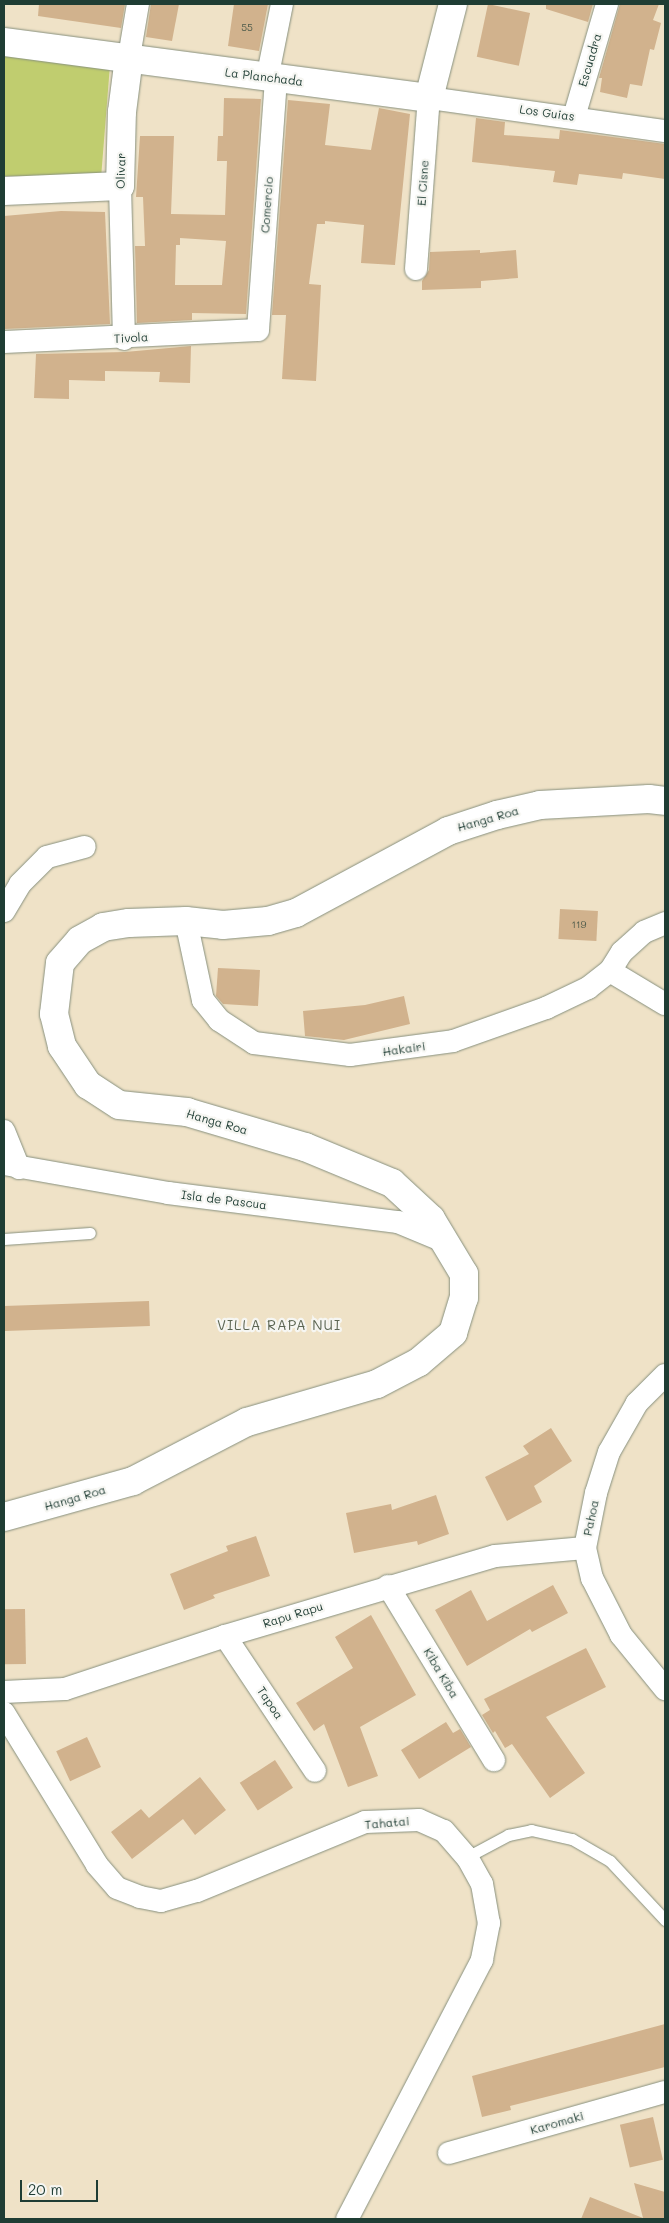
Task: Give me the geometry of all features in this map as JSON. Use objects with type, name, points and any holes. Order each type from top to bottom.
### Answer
[{"type":"street","name":"Olivar","points":[[124,339],[120,186],[122,112],[138,4]]},
{"type":"street","name":"Comercio","points":[[258,330],[271,79],[282,4]]},
{"type":"street","points":[[429,98],[453,4]]},
{"type":"street","name":"Escuadra","points":[[574,117],[607,4]]},
{"type":"street","name":"La Planchada","points":[[4,42],[271,79],[429,98]]},
{"type":"street","name":"Los Guias","points":[[429,98],[665,131]]},
{"type":"street","name":"El Cisne","points":[[416,269],[429,98]]},
{"type":"street","points":[[4,191],[120,186]]},
{"type":"street","name":"Tivola","points":[[4,342],[124,339],[258,330]]},
{"type":"street","name":"Hanga Roa","points":[[4,1518],[133,1481],[247,1422],[377,1384],[419,1362],[453,1333],[464,1298],[464,1274],[441,1240],[431,1218],[392,1183],[305,1147],[187,1112],[119,1105],[88,1085],[62,1046],[54,1014],[60,963],[80,940],[103,927],[129,923],[186,922],[232,924],[268,921],[296,913],[448,831],[496,815],[540,805],[649,799],[665,801]]},
{"type":"street","points":[[4,911],[20,884],[47,857],[85,847]]},
{"type":"street","name":"Hakairi","points":[[186,922],[203,1000],[218,1020],[254,1043],[350,1056],[453,1041],[546,1008],[588,988],[610,971],[632,942],[644,932],[665,922]]},
{"type":"street","points":[[610,971],[665,1004]]},
{"type":"street","points":[[4,1131],[12,1166]]},
{"type":"street","name":"Isla de Pascua","points":[[12,1166],[168,1193],[398,1222],[441,1240]]},
{"type":"street","name":"Pahoa","points":[[665,1375],[636,1403],[609,1452],[585,1548],[592,1578],[621,1635],[665,1689]]},
{"type":"street","name":"Rapu Rapu","points":[[4,1692],[65,1689],[225,1636],[388,1586],[495,1556],[585,1548]]},
{"type":"street","name":"Kiba Kiba","points":[[388,1586],[494,1760]]},
{"type":"street","name":"Tapoa","points":[[225,1636],[315,1771]]},
{"type":"street","name":"Tahatai","points":[[4,1713],[97,1865],[117,1888],[140,1897],[161,1901],[197,1891],[365,1822],[419,1820],[444,1831],[466,1857],[482,1884],[489,1923],[482,1960],[348,2219]]},
{"type":"street","name":"Karomaki","points":[[449,2153],[665,2092]]},
{"type":"lane","points":[[4,1239],[90,1233]]},
{"type":"lane","points":[[466,1857],[508,1834],[531,1830],[572,1839],[610,1861],[665,1920]]},
{"type":"green space","points":[[4,53],[110,65],[101,178],[4,176]]},
{"type":"building","points":[[39,4],[125,4],[121,28],[38,16]]},
{"type":"building","points":[[151,4],[179,4],[172,41],[146,37]]},
{"type":"building","points":[[234,4],[268,4],[259,51],[228,46]]},
{"type":"building","points":[[488,4],[530,13],[519,66],[477,57]]},
{"type":"building","points":[[546,4],[593,4],[588,22],[546,9]]},
{"type":"building","points":[[620,4],[659,4],[653,20],[661,23],[654,50],[650,49],[642,86],[630,84],[627,98],[600,92],[602,78],[599,78]]},
{"type":"building","points":[[224,98],[261,99],[246,314],[192,313],[192,320],[137,323],[135,246],[145,246],[143,197],[136,197],[140,136],[174,136],[171,214],[225,215],[227,161],[217,161],[218,136],[223,136]],"holes":[[[180,238],[226,241],[222,285],[175,285],[176,245],[180,245]]]},
{"type":"building","points":[[288,100],[330,104],[325,145],[371,150],[379,108],[410,114],[395,265],[361,263],[364,225],[325,221],[325,224],[317,224],[309,284],[321,285],[316,381],[282,379],[286,315],[272,315]]},
{"type":"building","points":[[476,118],[505,122],[504,135],[559,139],[560,130],[665,144],[665,179],[623,173],[622,179],[579,174],[577,185],[553,182],[555,171],[472,162]]},
{"type":"building","points":[[61,211],[105,212],[110,324],[4,329],[4,216]]},
{"type":"building","points":[[480,250],[480,253],[516,250],[518,278],[481,281],[481,288],[422,290],[422,281],[429,270],[430,252]]},
{"type":"building","points":[[191,346],[190,383],[159,382],[160,372],[105,371],[105,381],[69,380],[69,399],[34,398],[36,354],[125,352]]},
{"type":"building","points":[[560,909],[598,911],[596,941],[558,939]]},
{"type":"building","points":[[218,968],[260,970],[258,1006],[223,1004],[216,996]]},
{"type":"building","points":[[404,996],[410,1024],[344,1040],[305,1036],[303,1011],[365,1005]]},
{"type":"building","points":[[149,1301],[150,1326],[5,1331],[4,1306]]},
{"type":"building","points":[[551,1428],[572,1461],[534,1486],[542,1502],[507,1521],[485,1477],[529,1454],[523,1446]]},
{"type":"building","points":[[436,1495],[449,1534],[418,1545],[417,1541],[354,1553],[346,1513],[391,1504],[392,1510]]},
{"type":"building","points":[[256,1536],[270,1576],[213,1595],[215,1598],[184,1610],[170,1574],[228,1551],[226,1546]]},
{"type":"building","points":[[553,1585],[568,1613],[532,1632],[530,1629],[467,1666],[435,1610],[471,1590],[487,1621]]},
{"type":"building","points":[[4,1609],[25,1609],[26,1664],[5,1664]]},
{"type":"building","points":[[371,1615],[416,1695],[360,1727],[378,1776],[348,1787],[324,1724],[314,1731],[296,1703],[353,1668],[335,1637]]},
{"type":"building","points":[[586,1648],[606,1687],[546,1717],[585,1773],[550,1798],[512,1744],[505,1748],[495,1731],[493,1733],[482,1715],[490,1710],[484,1699]]},
{"type":"building","points":[[446,1722],[453,1733],[460,1729],[471,1747],[419,1779],[401,1750]]},
{"type":"building","points":[[87,1737],[101,1767],[70,1781],[56,1751]]},
{"type":"building","points":[[275,1760],[293,1788],[258,1811],[240,1783]]},
{"type":"building","points":[[200,1777],[226,1810],[195,1835],[183,1819],[132,1859],[111,1832],[141,1809],[149,1818]]},
{"type":"building","points":[[665,2024],[665,2067],[510,2106],[511,2110],[482,2117],[472,2076]]},
{"type":"building","points":[[653,2117],[663,2160],[630,2168],[620,2125]]},
{"type":"building","points":[[634,2183],[665,2192],[665,2219],[581,2219],[590,2197],[643,2218]]},
{"type":"district","name":"VILLA RAPA NUI","points":[[279,1325]]}]
